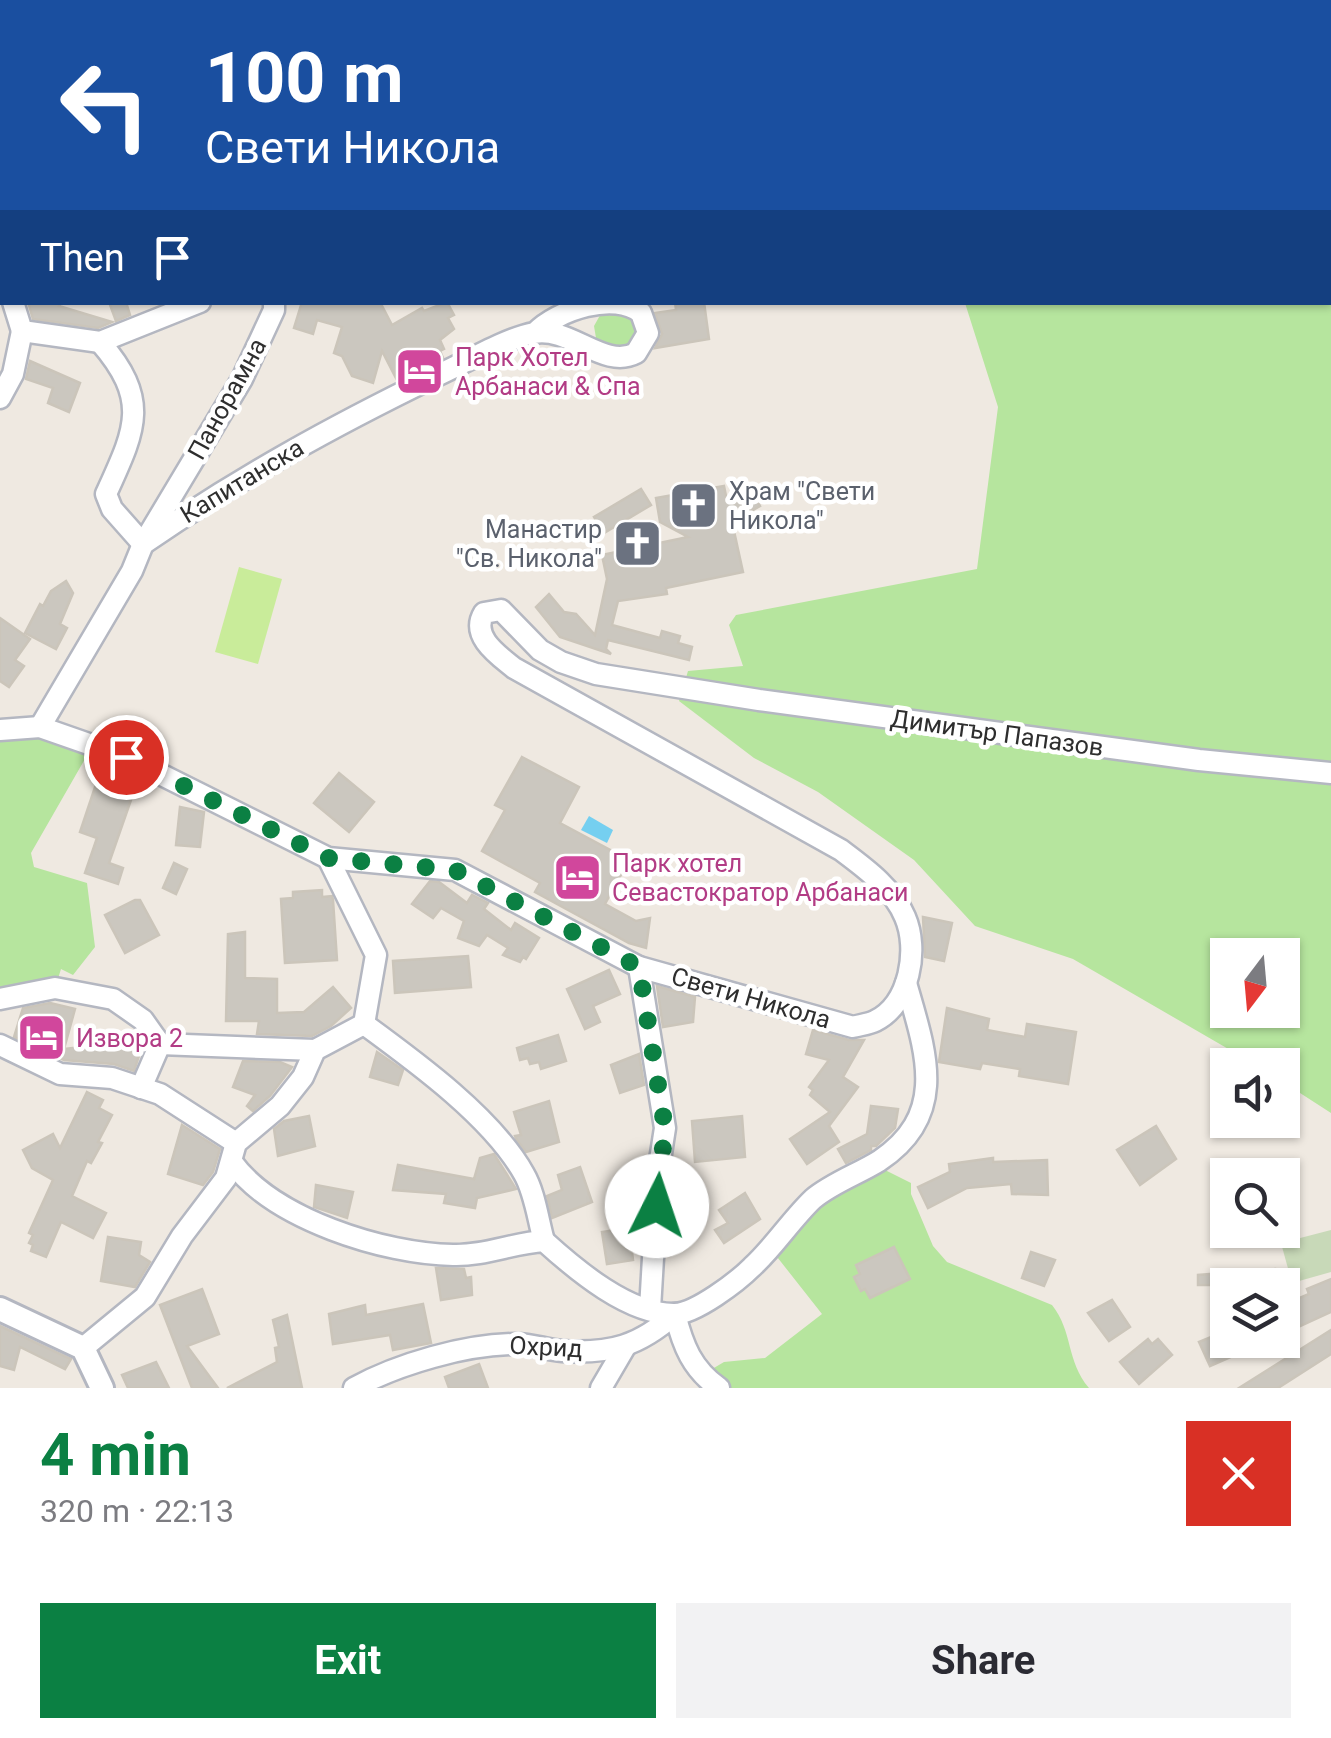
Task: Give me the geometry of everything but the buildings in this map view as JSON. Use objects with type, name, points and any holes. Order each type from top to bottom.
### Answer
[{"type":"street","points":[[0,398],[13,374],[22,331],[14,305]]},
{"type":"street","points":[[22,331],[100,342],[192,305]]},
{"type":"street","name":"Панорамна","points":[[143,544],[242,379],[274,305]]},
{"type":"street","name":"Капитанска","points":[[143,544],[228,486],[310,439],[535,332],[547,320],[594,305]]},
{"type":"street","name":"Капитанска","points":[[535,332],[561,334],[622,358],[642,347],[648,333],[642,313],[622,305]]},
{"type":"street","points":[[40,727],[132,571],[143,544],[112,509],[106,494],[129,443],[135,413],[128,383],[100,342]]},
{"type":"street","name":"Димитър Папазов","points":[[906,983],[912,964],[906,918],[890,893],[867,870],[841,850],[514,668],[480,634],[479,620],[487,611],[501,610],[540,650],[596,674],[1180,758],[1331,773]]},
{"type":"street","name":"Свети Никола","points":[[0,730],[40,727],[126,757],[328,858],[455,870],[639,967],[853,1027],[876,1021],[892,1006],[906,983]]},
{"type":"street","points":[[328,858],[376,955],[364,1024]]},
{"type":"street","points":[[639,967],[665,1128],[658,1173],[650,1309]]},
{"type":"street","points":[[364,1024],[444,1086],[505,1144],[526,1177],[544,1241],[575,1270],[624,1300],[675,1314],[694,1309],[751,1268],[815,1198],[894,1151],[912,1128],[927,1093],[928,1061],[906,983]]},
{"type":"street","points":[[0,999],[55,988],[113,998],[144,1020],[160,1044]]},
{"type":"street","points":[[160,1044],[315,1050],[364,1024]]},
{"type":"street","points":[[141,1088],[160,1044]]},
{"type":"street","points":[[0,1046],[60,1074],[112,1078],[160,1094],[234,1152],[255,1189],[275,1202],[365,1240],[454,1255],[544,1241]]},
{"type":"street","points":[[83,1348],[145,1296],[182,1236],[226,1178],[234,1152],[280,1106],[302,1077],[315,1050]]},
{"type":"street","points":[[0,1309],[83,1348],[102,1388]]},
{"type":"street","points":[[602,1388],[626,1348],[650,1337],[675,1314]]},
{"type":"street","points":[[675,1314],[683,1347],[702,1375],[720,1388]]},
{"type":"street","name":"Охрид","points":[[354,1388],[386,1372],[479,1346],[521,1344],[564,1351],[626,1348]]},
{"type":"green space","points":[[966,305],[1331,305],[1331,1113],[1300,1093],[1300,1048],[1227,1048],[1073,959],[975,926],[914,860],[818,792],[754,758],[679,701],[688,671],[743,666],[729,625],[736,615],[977,569],[998,407]]},
{"type":"green space","points":[[603,310],[641,313],[636,353],[597,344],[594,326]]},
{"type":"green space","points":[[239,567],[282,579],[258,664],[215,652]]},
{"type":"green space","points":[[0,730],[93,745],[31,853],[34,867],[87,883],[95,947],[73,975],[61,969],[55,988],[0,999]]},
{"type":"green space","points":[[873,1164],[911,1183],[911,1194],[933,1246],[947,1262],[1052,1305],[1063,1325],[1076,1367],[1089,1388],[719,1388],[702,1375],[724,1362],[765,1358],[822,1314],[770,1248],[815,1198]]},
{"type":"green space","points":[[1331,1230],[1331,1272],[1300,1281],[1300,1268],[1288,1268],[1282,1248],[1300,1248],[1300,1238]]},
{"type":"water","points":[[589,816],[613,830],[607,843],[581,830]]},
{"type":"place","name":"Парк Хотел Арбанаси & Спа","points":[[420,371]]},
{"type":"place","name":"Храм \"Свети Никола\"","points":[[694,505]]},
{"type":"place","name":"Манастир \"Св. Никола\"","points":[[637,543]]},
{"type":"place","name":"Парк хотел Севастократор Арбанаси","points":[[577,877]]},
{"type":"place","name":"Извора 2","points":[[41,1038]]},
{"type":"route","points":[[126,757],[328,858],[455,870],[639,967],[665,1128],[657,1206]]}]
